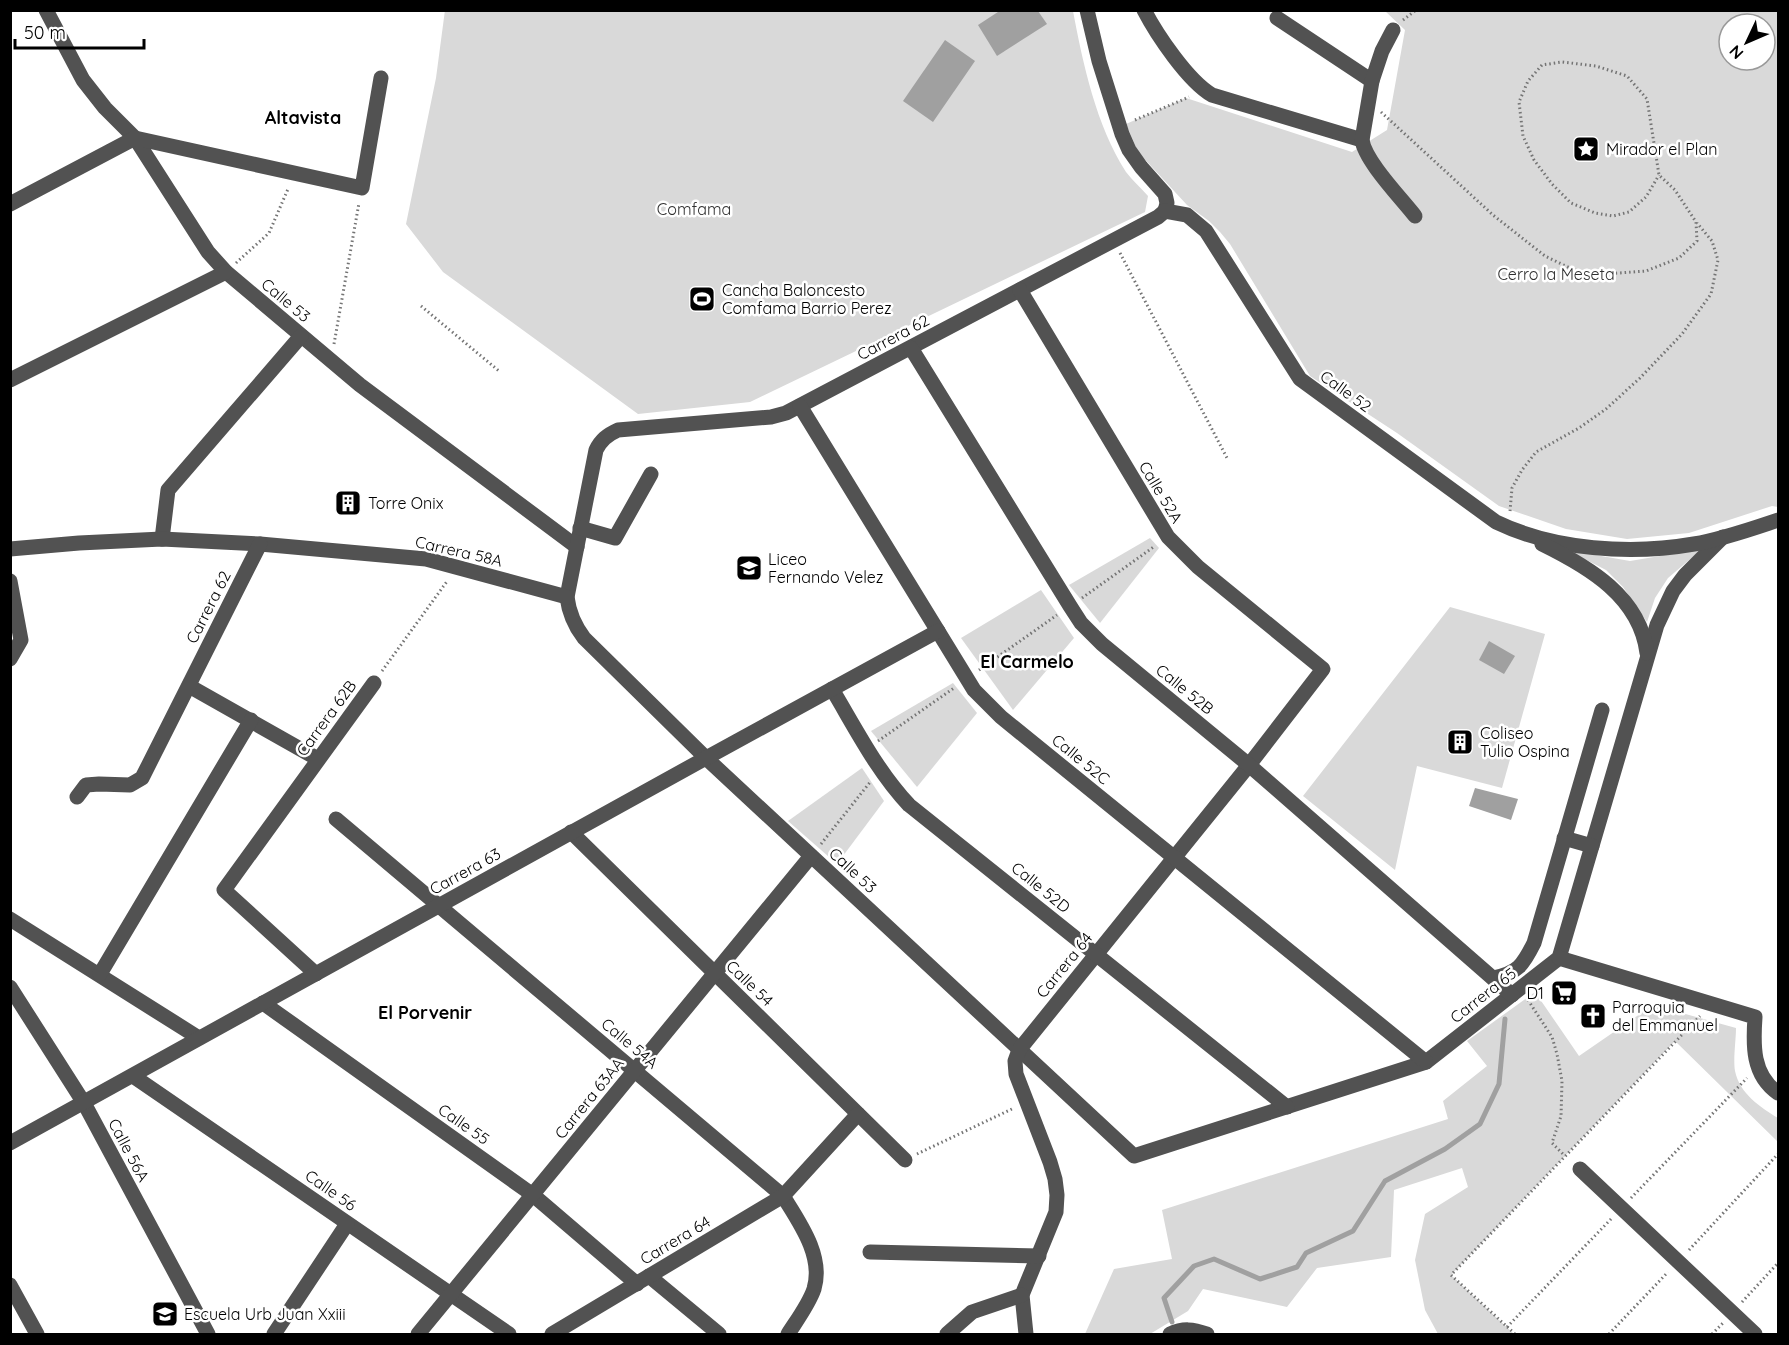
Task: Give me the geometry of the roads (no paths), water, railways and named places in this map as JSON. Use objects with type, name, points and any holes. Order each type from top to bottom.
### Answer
[{"type":"street","name":"Calle 53","points":[[46,10],[83,80],[105,108],[135,138],[208,252],[226,272],[360,385],[576,547]]},
{"type":"street","points":[[1088,10],[1099,61],[1119,127],[1129,150],[1165,194],[1167,203],[1165,211]]},
{"type":"street","points":[[1144,10],[1160,38],[1204,91],[1362,140]]},
{"type":"street","points":[[1277,18],[1372,81]]},
{"type":"street","points":[[1393,30],[1382,51],[1372,81],[1362,140],[1370,159],[1415,216]]},
{"type":"street","points":[[10,204],[135,138],[362,188],[381,78]]},
{"type":"street","name":"Carrera 62","points":[[580,528],[596,450],[605,438],[618,430],[771,417],[786,413],[1113,241],[1165,211]]},
{"type":"street","name":"Calle 52","points":[[1165,211],[1187,215],[1206,231],[1300,379],[1496,522],[1512,530],[1566,543],[1604,549],[1668,548],[1723,537],[1779,520]]},
{"type":"street","points":[[10,380],[226,272]]},
{"type":"street","name":"Calle 52A","points":[[1020,290],[1168,537],[1198,567],[1323,669]]},
{"type":"street","points":[[162,539],[168,490],[301,336]]},
{"type":"street","name":"Calle 52B","points":[[911,348],[1081,622],[1102,644],[1249,765],[1493,978],[1516,992]]},
{"type":"street","name":"Calle 52C","points":[[800,406],[974,690],[1001,717],[1426,1062]]},
{"type":"street","points":[[567,597],[580,528],[615,538],[651,474]]},
{"type":"street","points":[[1512,530],[1561,554],[1604,580],[1625,601],[1638,621],[1645,637],[1648,660]]},
{"type":"street","points":[[1723,537],[1672,591],[1657,625],[1559,958],[1755,1017],[1753,1042],[1758,1067],[1773,1090],[1779,1093]]},
{"type":"street","name":"Carrera 58A","points":[[10,549],[162,539],[260,544],[404,556],[426,559],[567,597]]},
{"type":"street","name":"Carrera 62","points":[[77,797],[86,785],[130,785],[142,778],[260,544]]},
{"type":"street","points":[[10,581],[21,640],[10,659]]},
{"type":"street","name":"Calle 53","points":[[567,597],[568,610],[575,626],[584,638],[706,758],[1134,1156]]},
{"type":"street","name":"Carrera 63","points":[[10,1143],[938,631]]},
{"type":"street","name":"Carrera 64","points":[[1019,1050],[1249,765],[1323,669]]},
{"type":"street","name":"Carrera 62B","points":[[316,974],[224,890],[374,683]]},
{"type":"street","points":[[189,686],[318,759]]},
{"type":"street","name":"Calle 52D","points":[[832,689],[880,771],[909,805],[1287,1107]]},
{"type":"street","points":[[1493,978],[1517,969],[1525,961],[1534,943],[1602,710]]},
{"type":"street","points":[[100,974],[251,720]]},
{"type":"street","name":"Calle 54A","points":[[336,819],[783,1196],[804,1230],[816,1268],[814,1288],[788,1335]]},
{"type":"street","name":"Calle 54","points":[[571,832],[904,1160]]},
{"type":"street","points":[[1564,838],[1593,846]]},
{"type":"street","name":"Carrera 63AA","points":[[418,1335],[811,856]]},
{"type":"street","points":[[10,919],[200,1038]]},
{"type":"street","name":"Carrera 65","points":[[1134,1156],[1426,1062],[1559,958]]},
{"type":"street","name":"Calle 56A","points":[[10,987],[84,1102],[208,1335]]},
{"type":"street","name":"Calle 55","points":[[263,1003],[533,1195],[719,1335]]},
{"type":"street","points":[[1019,1050],[1016,1074],[1050,1162],[1057,1196],[1056,1212],[1022,1295],[1026,1335]]},
{"type":"street","name":"Calle 56","points":[[133,1076],[509,1335]]},
{"type":"street","name":"Carrera 64","points":[[552,1335],[783,1196],[858,1114]]},
{"type":"street","points":[[1580,1169],[1755,1335]]},
{"type":"street","points":[[274,1335],[347,1224]]},
{"type":"street","points":[[870,1252],[1039,1256]]},
{"type":"street","points":[[10,1285],[37,1335]]},
{"type":"street","points":[[947,1335],[972,1312],[1022,1295]]},
{"type":"street","points":[[1170,1335],[1178,1331],[1194,1329],[1207,1335]]},
{"type":"waterway","points":[[1172,1322],[1164,1298],[1194,1266],[1214,1259],[1260,1279],[1297,1267],[1306,1253],[1353,1231],[1385,1181],[1445,1149],[1480,1124],[1499,1084],[1505,1019]]},
{"type":"place","name":"Mirador el Plan","points":[[1586,149]]},
{"type":"place","name":"Cancha Baloncesto Comfama Barrio Perez","points":[[702,299]]},
{"type":"place","name":"Torre Onix","points":[[348,503]]},
{"type":"place","name":"Liceo Fernando Velez","points":[[749,568]]},
{"type":"place","name":"Coliseo Tulio Ospina","points":[[1460,742]]},
{"type":"place","name":"D1","points":[[1564,993]]},
{"type":"place","name":"Parroquia del Emmanuel","points":[[1593,1016]]},
{"type":"place","name":"Escuela Urb Juan Xxiii","points":[[165,1314]]},
{"type":"district","name":"Altavista","points":[[303,118]]},
{"type":"district","name":"El Carmelo","points":[[1027,662]]},
{"type":"district","name":"El Porvenir","points":[[425,1013]]},
{"type":"park label","name":"Comfama","points":[[694,209]]},
{"type":"park label","name":"Cerro la Meseta","points":[[1556,274]]}]
